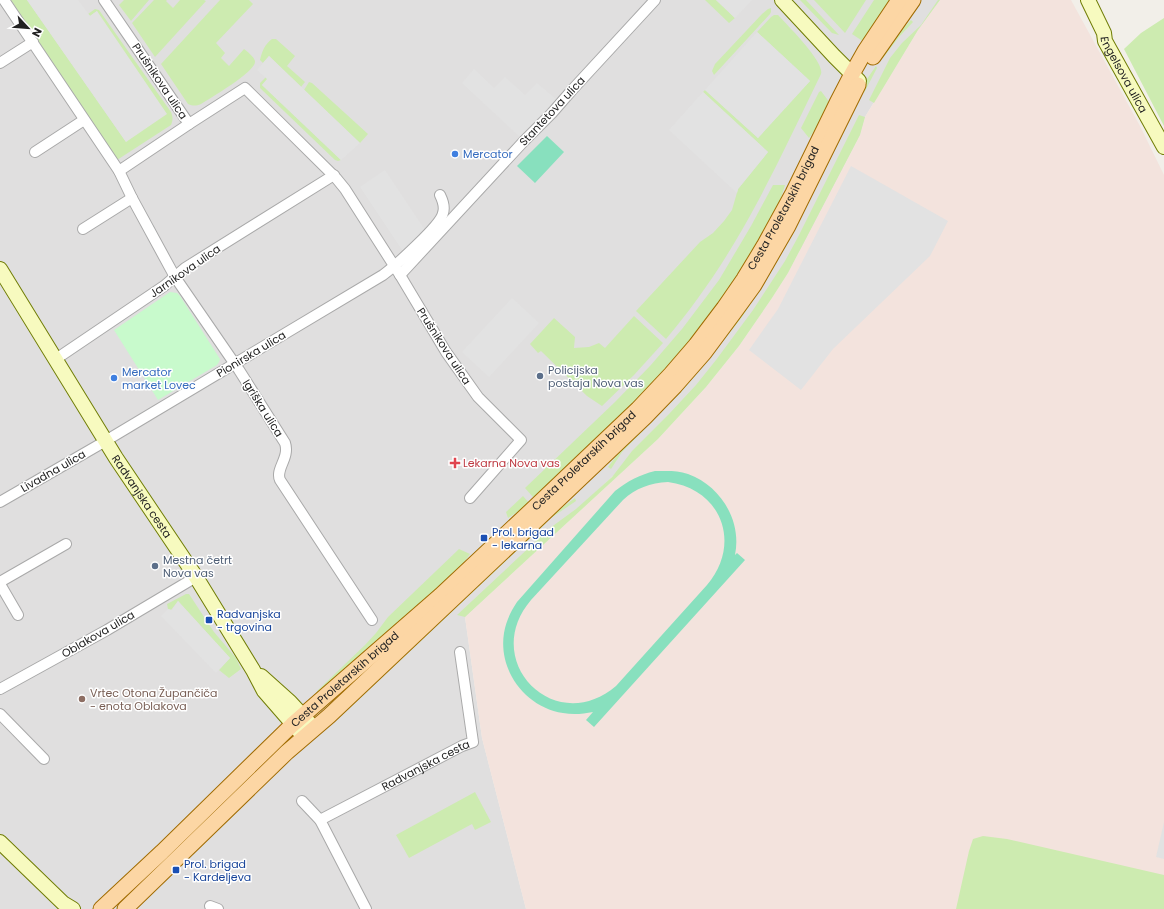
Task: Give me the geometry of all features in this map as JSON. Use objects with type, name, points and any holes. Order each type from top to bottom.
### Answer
[{"type":"main road","name":"Cesta Proletarskih brigad","points":[[125,909],[287,752],[328,716],[634,428],[675,386],[704,352],[746,296],[773,252],[802,199],[866,51],[899,0]]},
{"type":"main road","name":"Cesta Proletarskih brigad","points":[[100,909],[162,852],[297,720],[440,596],[638,409],[657,389],[696,345],[732,296],[764,246],[793,193],[836,103],[874,57],[913,0]]},
{"type":"street","name":"Igriška ulica","points":[[4,0],[119,171],[132,198],[175,276],[239,370],[284,443],[286,454],[278,476],[372,620]]},
{"type":"street","name":"Prušnikova ulica","points":[[104,0],[188,124],[245,88],[335,177],[345,189],[397,270],[446,352],[478,397],[521,440],[470,498]]},
{"type":"street","name":"Stantetova ulica","points":[[397,270],[556,109],[655,0]]},
{"type":"street","points":[[782,0],[834,56],[856,77]]},
{"type":"street","points":[[1080,0],[1100,35],[1105,40]]},
{"type":"street","name":"Engelsova ulica","points":[[1088,0],[1104,33],[1105,40],[1164,147]]},
{"type":"street","points":[[0,63],[33,42]]},
{"type":"street","points":[[35,152],[84,120]]},
{"type":"street","points":[[119,171],[188,124]]},
{"type":"street","name":"Jarnikova ulica","points":[[56,360],[164,286],[185,268],[335,177]]},
{"type":"street","points":[[397,270],[442,216],[444,212],[444,205],[440,195]]},
{"type":"street","points":[[83,230],[132,198]]},
{"type":"street","name":"Radvanjska cesta","points":[[0,269],[116,458],[196,577],[253,670],[264,691],[297,720],[309,733]]},
{"type":"street","name":"Pionirska ulica","points":[[106,440],[383,275],[397,270]]},
{"type":"street","name":"Livadna ulica","points":[[0,502],[106,440]]},
{"type":"street","points":[[18,615],[0,583],[66,544]]},
{"type":"street","name":"Oblakova ulica","points":[[0,689],[107,630],[196,577]]},
{"type":"street","name":"Radvanjska cesta","points":[[320,820],[462,746],[473,742],[460,652]]},
{"type":"street","points":[[0,714],[44,759]]},
{"type":"street","points":[[302,801],[320,820],[366,909]]},
{"type":"street","points":[[0,842],[67,907]]},
{"type":"shaded area","points":[[0,0],[940,0],[918,30],[865,117],[860,135],[802,247],[706,387],[465,617],[482,738],[526,909],[0,909]]},
{"type":"shaded area","points":[[27,0],[78,0],[90,16],[97,11],[167,114],[126,142]]},
{"type":"shaded area","points":[[716,0],[752,0],[735,18]]},
{"type":"shaded area","points":[[940,0],[1071,0],[1140,126],[1164,175],[1164,909],[526,909],[482,738],[465,617],[658,439],[706,387],[739,346],[788,273],[860,135],[865,117],[918,30]]},
{"type":"shaded area","points":[[757,32],[810,81],[758,138],[705,90]]},
{"type":"shaded area","points":[[269,56],[360,143],[341,160],[262,85],[267,79],[257,70]]},
{"type":"shaded area","points":[[474,69],[494,88],[505,77],[525,95],[537,83],[557,100],[520,137],[462,83]]},
{"type":"shaded area","points":[[703,92],[768,152],[738,189],[737,193],[669,130]]},
{"type":"shaded area","points":[[851,166],[948,221],[930,256],[833,349],[801,390],[749,350],[778,309]]},
{"type":"shaded area","points":[[385,170],[429,236],[404,253],[360,187]]},
{"type":"shaded area","points":[[512,298],[539,323],[489,377],[462,352]]},
{"type":"shaded area","points":[[178,601],[230,658],[216,673],[161,616],[168,609],[172,610]]},
{"type":"shaded area","points":[[1164,822],[1164,859],[1156,857]]},
{"type":"green space","points":[[11,0],[27,0],[126,142],[97,11],[90,16],[88,14],[95,9],[99,10],[171,112],[171,125],[117,160]]},
{"type":"green space","points":[[124,0],[149,0],[131,21],[119,5]]},
{"type":"green space","points":[[154,0],[167,0],[166,1],[173,8],[180,0],[206,1],[155,57],[132,23]]},
{"type":"green space","points":[[220,0],[249,0],[253,4],[216,43],[225,53],[221,58],[229,66],[244,49],[252,56],[255,61],[254,65],[249,71],[232,84],[201,104],[191,105],[188,104],[161,64]]},
{"type":"green space","points":[[705,0],[716,0],[735,18],[729,23]]},
{"type":"green space","points":[[800,0],[806,0],[839,35],[832,33]]},
{"type":"green space","points":[[814,0],[866,0],[845,33]]},
{"type":"green space","points":[[874,0],[893,0],[864,42],[852,34]]},
{"type":"green space","points":[[938,0],[940,0],[918,30],[874,103],[869,100],[890,58],[902,43],[921,25]]},
{"type":"green space","points":[[771,8],[770,14],[714,75],[712,71],[715,64],[762,14]]},
{"type":"green space","points":[[774,15],[778,15],[812,53],[821,68],[821,74],[774,171],[737,238],[704,290],[666,339],[636,311],[700,242],[713,233],[724,221],[732,210],[738,189],[768,152],[703,92],[705,90],[758,138],[810,81],[757,32]]},
{"type":"green space","points":[[1164,18],[1164,126],[1124,49],[1141,33]]},
{"type":"green space","points":[[911,20],[913,22],[883,58],[881,57],[889,44]]},
{"type":"green space","points":[[272,39],[276,39],[295,56],[287,66],[305,82],[301,87],[269,56],[263,63],[260,60],[264,48]]},
{"type":"green space","points":[[876,66],[877,68],[864,93],[864,86],[869,75]]},
{"type":"green space","points":[[266,77],[268,79],[262,85],[341,160],[335,160],[260,88],[260,83]]},
{"type":"green space","points":[[309,82],[312,83],[368,134],[360,143],[304,90]]},
{"type":"green space","points":[[821,91],[830,103],[824,117],[809,138],[801,128],[819,92]]},
{"type":"green space","points":[[859,115],[865,117],[860,135],[788,273],[739,346],[706,387],[658,439],[465,617],[457,615],[550,528],[576,509],[612,477],[632,451],[696,385],[753,310],[785,261]]},
{"type":"green space","points":[[844,125],[846,127],[793,233],[770,274],[742,317],[680,393],[622,452],[611,469],[608,467],[627,442]]},
{"type":"green space","points":[[547,136],[564,152],[535,183],[517,166]]},
{"type":"green space","points":[[773,185],[785,185],[776,214],[713,315],[649,391],[535,499],[525,488],[615,402],[650,366],[682,329],[719,280]]},
{"type":"green space","points":[[170,292],[177,293],[180,296],[220,359],[217,365],[158,400],[114,330]]},
{"type":"green space","points":[[634,316],[663,343],[634,375],[602,406],[587,396],[541,351],[538,353],[530,344],[554,318],[575,337],[574,348],[589,347],[599,343],[605,348]]},
{"type":"green space","points":[[655,471],[676,471],[688,474],[710,487],[719,496],[732,518],[736,542],[735,555],[737,553],[745,560],[594,727],[586,720],[593,712],[578,714],[563,713],[549,709],[526,695],[517,685],[505,660],[503,647],[504,633],[509,616],[517,602],[615,491],[624,484],[644,474]],"holes":[[[668,482],[687,487],[702,495],[713,507],[721,521],[724,536],[723,553],[718,569],[707,585],[616,686],[593,700],[570,703],[549,698],[531,685],[519,668],[514,646],[517,623],[531,600],[623,500],[633,492],[649,485]]]},
{"type":"green space","points":[[523,496],[530,504],[508,518],[506,512]]},
{"type":"green space","points":[[575,498],[576,501],[551,518],[549,517]]},
{"type":"green space","points":[[544,520],[546,523],[338,719],[336,716]]},
{"type":"green space","points":[[459,549],[470,554],[458,571],[315,696],[318,690],[365,645],[388,617]]},
{"type":"green space","points":[[186,594],[189,594],[214,632],[236,658],[241,669],[229,678],[219,670],[230,658],[178,601],[171,610],[168,609],[167,604]]},
{"type":"green space","points":[[475,792],[491,822],[475,830],[472,824],[409,858],[396,835]]},
{"type":"green space","points":[[983,836],[1007,839],[1164,875],[1164,909],[956,909],[973,839]]},
{"type":"place","name":"Mercator","points":[[455,154]]},
{"type":"place","name":"Policijska postaja Nova vas","points":[[540,376]]},
{"type":"place","name":"Mercator market Lovec","points":[[114,378]]},
{"type":"place","name":"Lekarna Nova vas","points":[[455,463]]},
{"type":"place","name":"Prol. brigad - lekarna","points":[[484,538]]},
{"type":"place","name":"Mestna četrt Nova vas","points":[[155,566]]},
{"type":"place","name":"Radvanjska - trgovina","points":[[209,620]]},
{"type":"place","name":"Vrtec Otona Župančiča - enota Oblakova","points":[[82,699]]},
{"type":"place","name":"Prol. brigad - Kardeljeva","points":[[176,870]]}]
